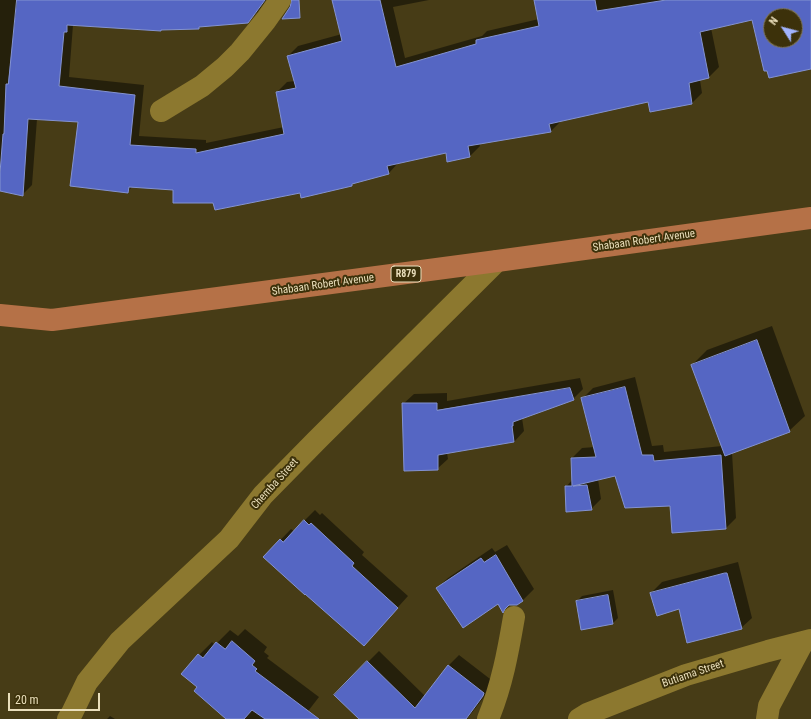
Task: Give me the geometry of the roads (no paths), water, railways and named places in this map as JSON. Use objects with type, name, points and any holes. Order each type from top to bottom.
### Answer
[{"type":"main road","name":"Shabaan Robert Avenue","points":[[0,316],[52,320],[811,218]]},
{"type":"street","points":[[161,110],[202,86],[225,66],[240,52],[280,0]]},
{"type":"street","name":"Chemba Street","points":[[68,719],[87,682],[120,641],[228,539],[263,495],[311,445],[498,261]]},
{"type":"street","points":[[488,719],[503,676],[514,616]]},
{"type":"street","points":[[767,719],[769,706],[807,641]]},
{"type":"street","name":"Butiama Street","points":[[579,719],[587,714],[686,675],[807,641]]}]
